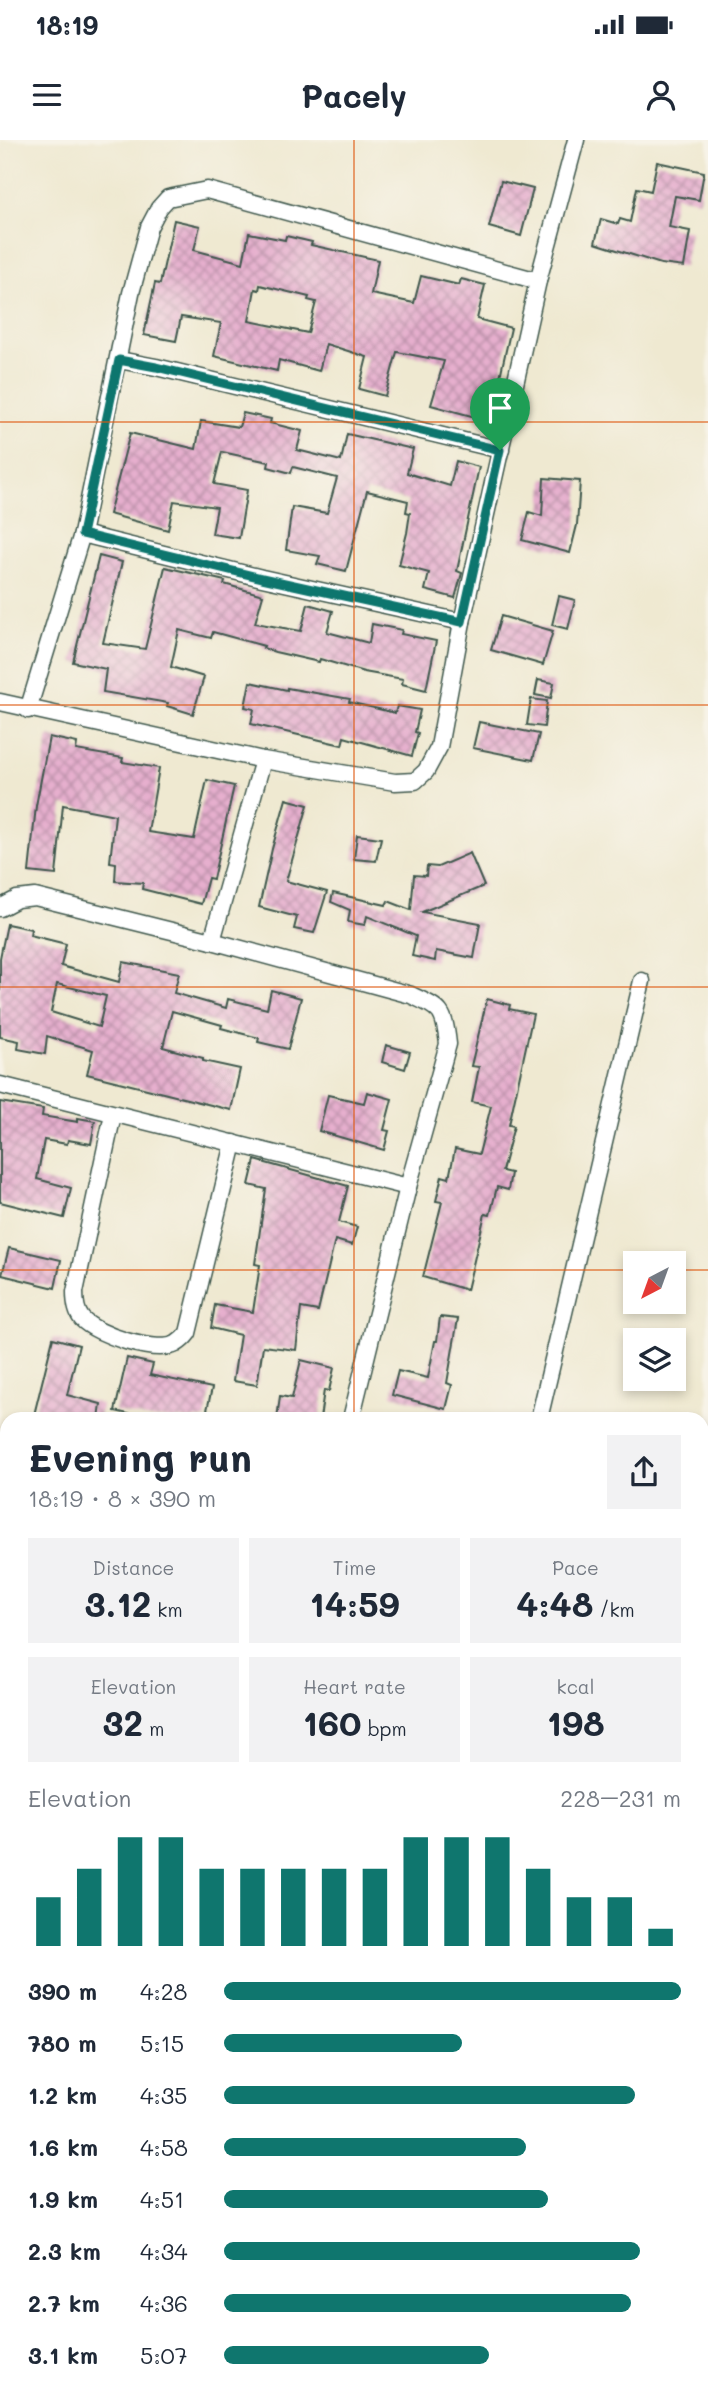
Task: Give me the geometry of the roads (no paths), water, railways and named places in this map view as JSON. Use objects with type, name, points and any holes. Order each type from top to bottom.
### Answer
[{"type":"street","points":[[0,702],[264,761],[396,782],[415,781],[426,771],[439,747],[462,622],[538,281],[576,140]]},
{"type":"street","points":[[28,709],[82,534],[131,293],[149,227],[168,198],[207,190],[538,281]]},
{"type":"street","points":[[119,360],[500,450]]},
{"type":"street","points":[[82,534],[262,578],[462,622]]},
{"type":"street","points":[[212,941],[264,761]]},
{"type":"street","points":[[0,908],[17,899],[35,897],[411,995],[439,1008],[446,1022],[449,1044],[408,1187],[353,1412]]},
{"type":"street","points":[[541,1412],[642,981]]},
{"type":"street","points":[[0,1085],[408,1187]]},
{"type":"street","points":[[113,1114],[75,1293],[80,1317],[96,1330],[126,1341],[169,1346],[177,1344],[188,1332],[234,1143]]}]
